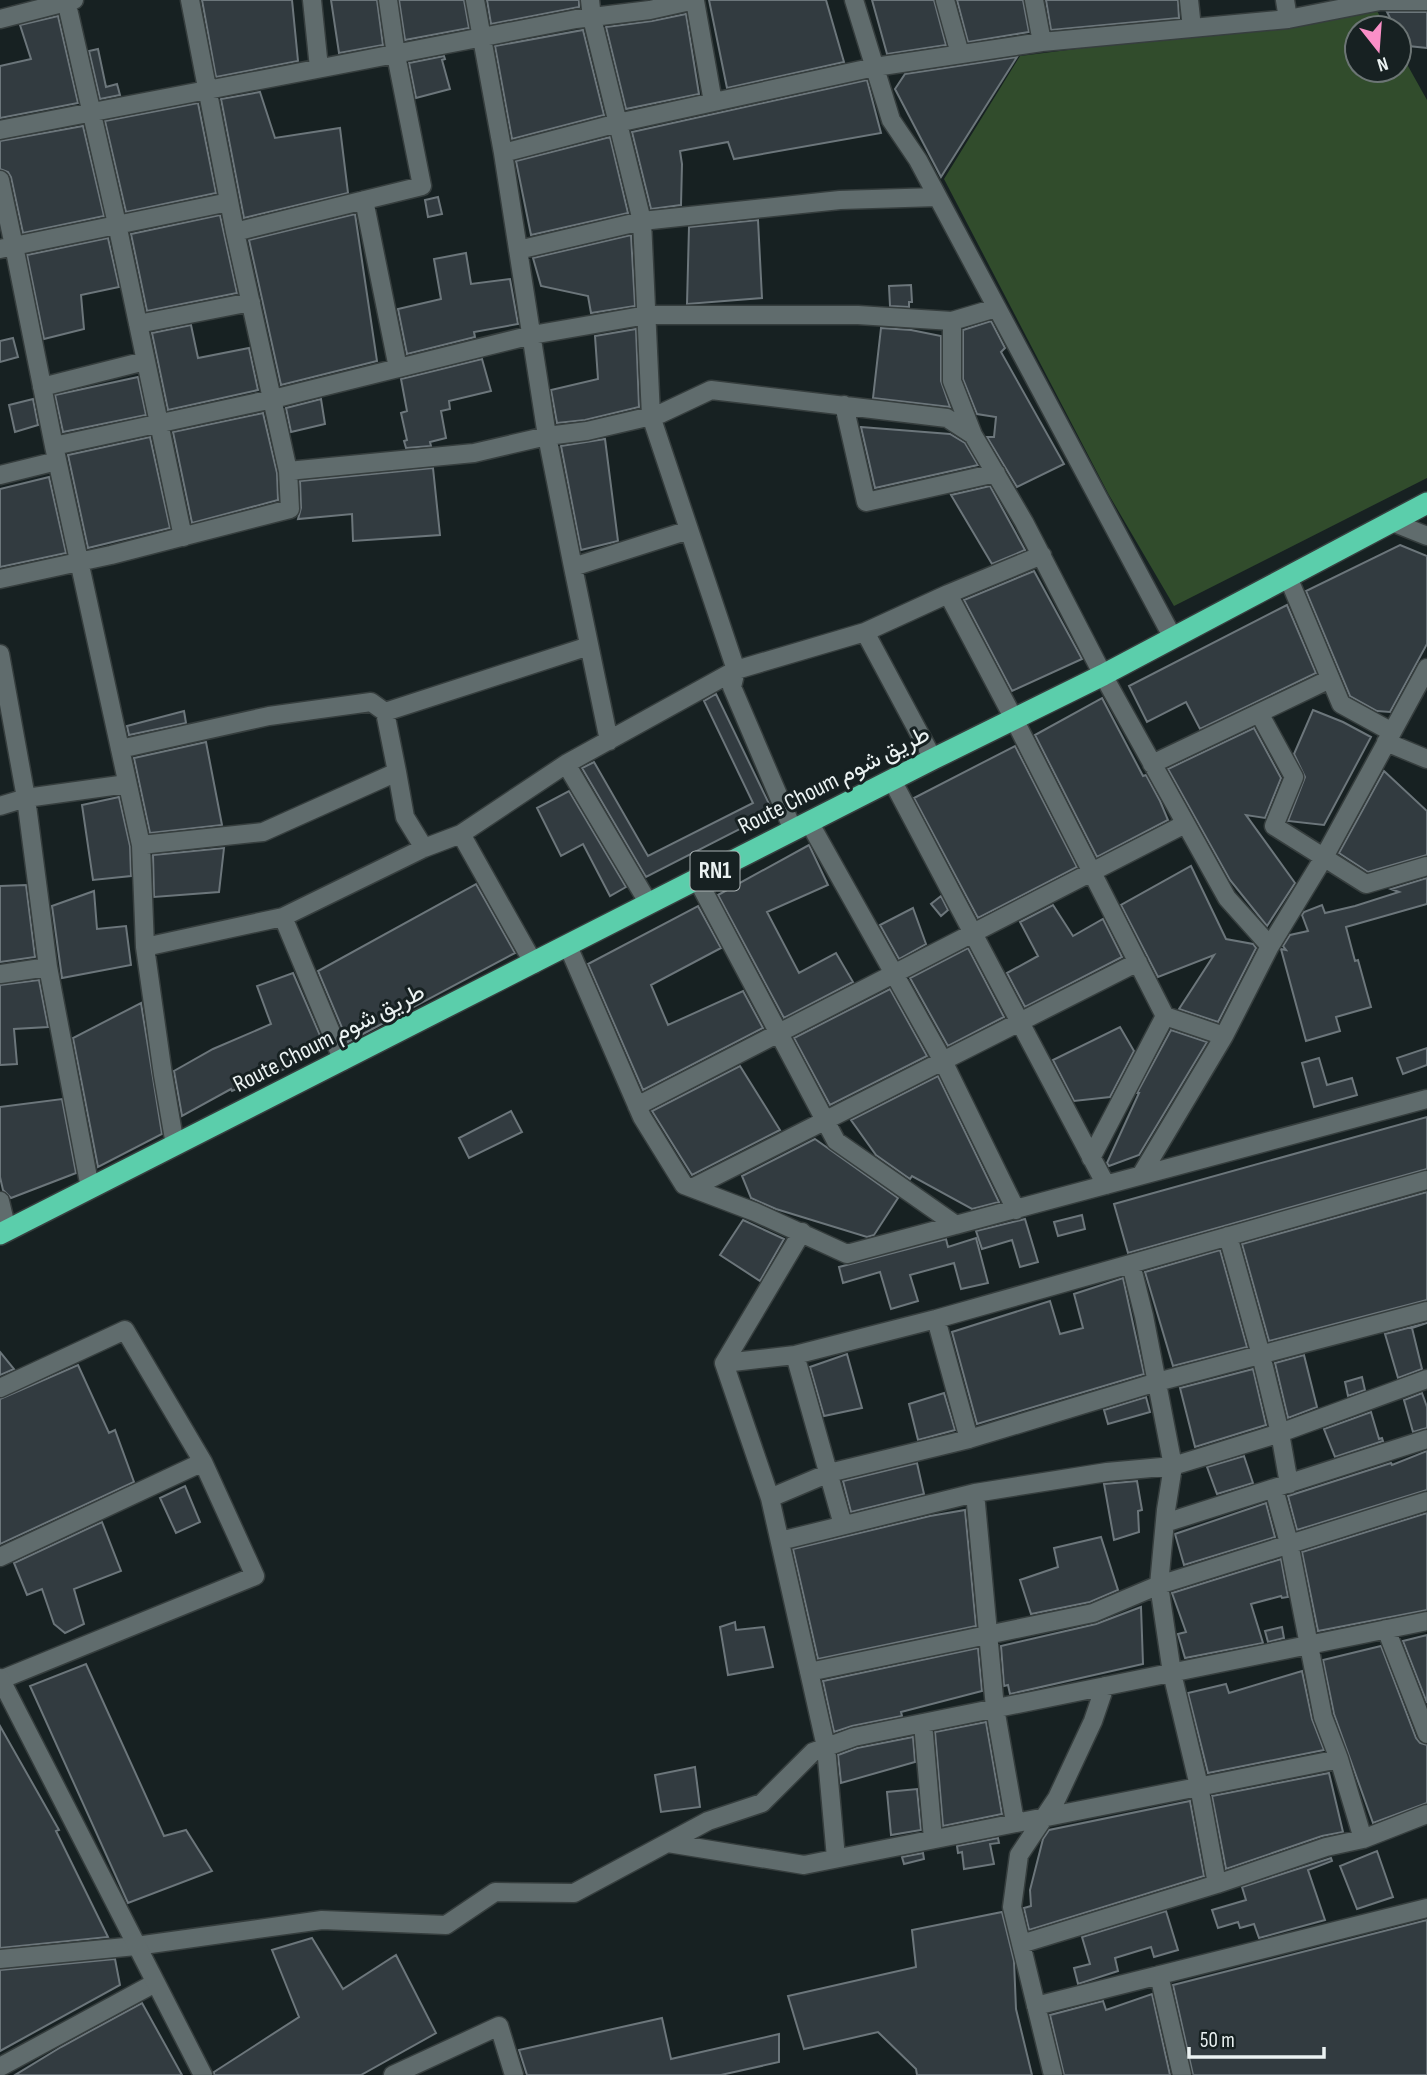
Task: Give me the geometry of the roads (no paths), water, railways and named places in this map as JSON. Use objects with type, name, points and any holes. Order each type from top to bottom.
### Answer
[{"type":"highway","name":"Route Choum طريق شوم","points":[[4,1232],[1103,675],[1427,503]]},
{"type":"street","points":[[0,19],[69,0],[183,537]]},
{"type":"street","points":[[0,579],[81,562],[290,509],[288,471],[235,232],[190,0]]},
{"type":"street","points":[[312,0],[318,68]]},
{"type":"street","points":[[235,232],[422,186],[388,0]]},
{"type":"street","points":[[475,0],[503,153],[547,436],[609,741]]},
{"type":"street","points":[[0,130],[482,38],[591,9],[650,10],[695,0],[713,102]]},
{"type":"street","points":[[854,0],[891,120],[918,160],[1173,638]]},
{"type":"street","points":[[945,0],[960,54]]},
{"type":"street","points":[[1034,0],[1042,42]]},
{"type":"street","points":[[1189,0],[1192,28]]},
{"type":"street","points":[[1285,0],[1288,19]]},
{"type":"street","points":[[503,153],[617,123],[713,102],[875,68],[960,54],[1042,42],[1288,19],[1380,0],[1427,1]]},
{"type":"street","points":[[591,9],[642,221],[651,416],[736,670],[732,687],[801,826],[895,973],[943,1061],[1016,1210]]},
{"type":"street","points":[[0,180],[7,247],[42,387],[141,845],[145,947],[175,1145]]},
{"type":"street","points":[[518,250],[642,221],[840,200],[937,197]]},
{"type":"street","points":[[364,200],[398,368]]},
{"type":"street","points":[[7,247],[229,202]]},
{"type":"street","points":[[138,324],[251,302]]},
{"type":"street","points":[[0,474],[55,454],[158,424],[531,335],[646,316],[858,316],[952,321],[996,307]]},
{"type":"street","points":[[952,321],[952,381],[973,435],[1042,555],[1103,675],[1227,898],[1270,946]]},
{"type":"street","points":[[42,387],[145,361]]},
{"type":"street","points":[[288,471],[474,453],[651,416],[711,390],[947,418],[973,435]]},
{"type":"street","points":[[844,405],[866,502],[996,473]]},
{"type":"street","points":[[1392,522],[1427,536]]},
{"type":"street","points":[[573,567],[689,530]]},
{"type":"street","points":[[145,947],[283,917],[424,849],[461,835],[566,764],[736,670],[865,632],[1042,555]]},
{"type":"street","points":[[1287,578],[1341,704],[1427,759]]},
{"type":"street","points":[[948,594],[1166,1016],[1224,1036]]},
{"type":"street","points":[[865,632],[933,759]]},
{"type":"street","points":[[385,712],[589,646]]},
{"type":"street","points":[[0,654],[26,798],[48,967],[90,1188]]},
{"type":"street","points":[[1141,1175],[1224,1036],[1270,946],[1323,859],[1427,668]]},
{"type":"street","points":[[1152,764],[1330,679]]},
{"type":"street","points":[[120,749],[295,712],[370,702],[385,712],[405,817],[424,849]]},
{"type":"street","points":[[1259,713],[1294,777],[1274,826],[1366,884],[1427,866]]},
{"type":"street","points":[[566,764],[649,904]]},
{"type":"street","points":[[141,845],[263,832],[397,772]]},
{"type":"street","points":[[892,780],[1105,1185]]},
{"type":"street","points":[[0,806],[26,798],[127,784]]},
{"type":"street","points":[[637,1106],[1185,824]]},
{"type":"street","points":[[461,835],[534,964]]},
{"type":"street","points":[[697,880],[836,1141],[956,1225]]},
{"type":"street","points":[[283,917],[343,1061]]},
{"type":"street","points":[[568,946],[637,1106],[684,1185],[802,1232],[847,1254],[1427,1099]]},
{"type":"street","points":[[692,1188],[1138,962]]},
{"type":"street","points":[[0,974],[48,967]]},
{"type":"street","points":[[1091,1158],[1166,1016]]},
{"type":"street","points":[[724,1363],[795,1355],[936,1319],[1427,1180]]},
{"type":"street","points":[[0,1201],[4,1232]]},
{"type":"street","points":[[802,1232],[724,1363],[770,1498],[780,1541],[826,1747],[836,1858]]},
{"type":"street","points":[[1228,1236],[1280,1433],[1281,1487],[1289,1543],[1323,1717],[1339,1759],[1363,1839]]},
{"type":"street","points":[[1130,1264],[1144,1316],[1173,1466],[1159,1585],[1172,1673],[1199,1786],[1217,1884]]},
{"type":"street","points":[[770,1498],[829,1473],[969,1439],[1157,1382],[1427,1311]]},
{"type":"street","points":[[936,1319],[969,1439]]},
{"type":"street","points":[[0,1388],[125,1330],[203,1462],[255,1576],[0,1679],[203,2075]]},
{"type":"street","points":[[795,1355],[844,1525]]},
{"type":"street","points":[[780,1541],[975,1493],[1107,1472],[1173,1466],[1280,1433],[1427,1379]]},
{"type":"street","points":[[1165,1524],[1427,1439]]},
{"type":"street","points":[[0,1557],[203,1462]]},
{"type":"street","points":[[975,1493],[996,1708],[1015,1822]]},
{"type":"street","points":[[809,1672],[1093,1613],[1159,1585],[1427,1501]]},
{"type":"street","points":[[0,1959],[136,1946],[321,1920],[446,1925],[495,1892],[574,1893],[708,1821],[762,1803],[813,1752],[854,1737],[1427,1621]]},
{"type":"street","points":[[1386,1629],[1427,1734]]},
{"type":"street","points":[[1053,2075],[1012,1907],[1019,1854],[1057,1798],[1093,1721],[1105,1686]]},
{"type":"street","points":[[923,1723],[933,1839]]},
{"type":"street","points":[[668,1843],[804,1865],[1339,1759]]},
{"type":"street","points":[[1021,1944],[1217,1884],[1326,1847],[1363,1839],[1427,1814]]},
{"type":"street","points":[[1036,2006],[1427,1908]]},
{"type":"street","points":[[1159,1975],[1182,2075]]},
{"type":"street","points":[[0,2067],[155,1983]]},
{"type":"street","points":[[393,2075],[499,2026],[513,2075]]}]
